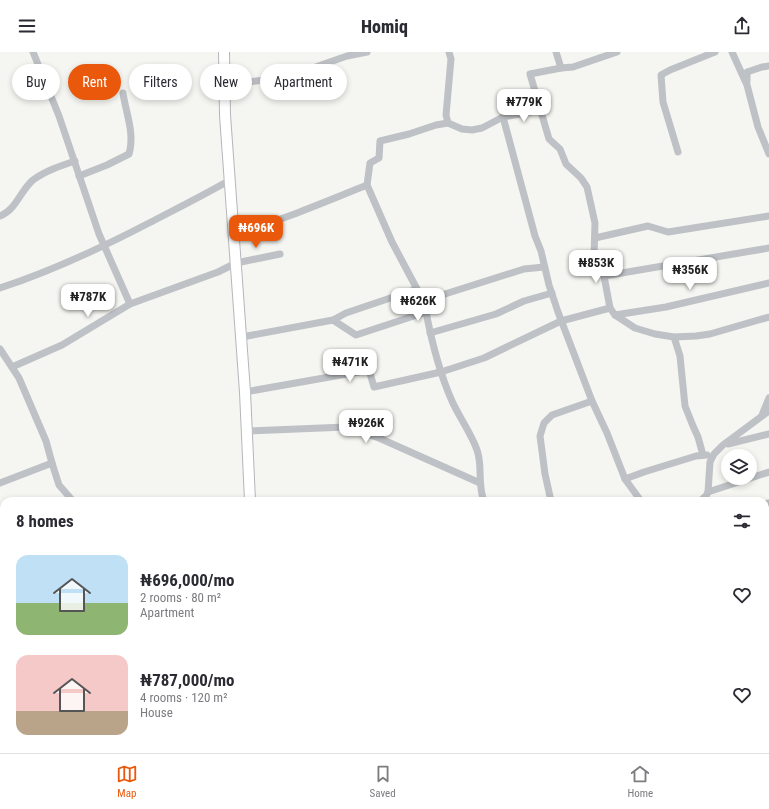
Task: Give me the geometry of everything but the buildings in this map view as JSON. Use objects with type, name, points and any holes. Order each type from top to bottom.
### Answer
[{"type":"street","points":[[33,52],[53,100],[104,246],[130,304]]},
{"type":"street","points":[[224,52],[224,64]]},
{"type":"street","points":[[252,82],[307,70],[347,56],[366,52]]},
{"type":"street","points":[[448,123],[446,114],[451,59],[449,52]]},
{"type":"street","points":[[556,52],[561,68]]},
{"type":"street","points":[[617,52],[572,67],[530,74],[549,139],[560,149],[566,164],[581,178],[587,187],[595,223],[594,256],[604,276],[610,308],[615,315],[635,328],[655,334],[674,337],[710,334],[769,317]]},
{"type":"street","points":[[678,152],[663,102],[661,75],[715,52]]},
{"type":"street","points":[[732,52],[747,85],[758,127],[769,154]]},
{"type":"street","points":[[747,85],[747,72],[769,66]]},
{"type":"street","points":[[79,176],[107,165],[129,154],[132,145],[132,136],[123,93]]},
{"type":"street","points":[[225,100],[246,392],[250,497]]},
{"type":"street","points":[[482,497],[480,492],[480,465],[478,452],[452,400],[441,372],[417,289],[392,242],[367,185],[370,163],[379,158],[380,141],[448,123],[462,129],[472,130],[482,128],[503,117],[541,110]]},
{"type":"street","points":[[503,117],[544,267],[561,321],[592,401],[625,479],[638,497]]},
{"type":"street","points":[[0,216],[8,213],[32,181],[48,171],[75,162]]},
{"type":"street","points":[[0,288],[47,272],[91,253],[200,198],[230,180]]},
{"type":"street","points":[[234,234],[294,215],[367,185]]},
{"type":"street","points":[[595,238],[648,226],[668,232],[769,216]]},
{"type":"street","points":[[604,276],[769,248]]},
{"type":"street","points":[[12,368],[62,345],[130,304],[218,272],[236,263],[280,254]]},
{"type":"street","points":[[333,320],[356,335],[424,309],[445,294],[524,269],[544,267]]},
{"type":"street","points":[[615,315],[666,307],[769,282]]},
{"type":"street","points":[[242,337],[333,320],[346,313],[417,289]]},
{"type":"street","points":[[430,333],[496,314],[524,301],[552,293]]},
{"type":"street","points":[[246,392],[369,370],[374,387],[441,372],[484,358],[561,321],[610,308]]},
{"type":"street","points":[[674,337],[680,356],[685,406],[698,437],[703,455]]},
{"type":"street","points":[[0,349],[19,378],[46,441],[59,485],[70,497]]},
{"type":"street","points":[[761,417],[769,398]]},
{"type":"street","points":[[550,497],[545,474],[540,436],[544,423],[552,415],[592,401]]},
{"type":"street","points":[[705,497],[708,492],[710,462],[714,454],[723,445],[769,411]]},
{"type":"street","points":[[248,431],[346,427],[379,438],[480,483]]},
{"type":"street","points":[[723,445],[769,434]]},
{"type":"street","points":[[625,479],[703,455],[714,454]]},
{"type":"street","points":[[0,483],[52,463]]},
{"type":"street","points":[[708,492],[769,472]]}]
